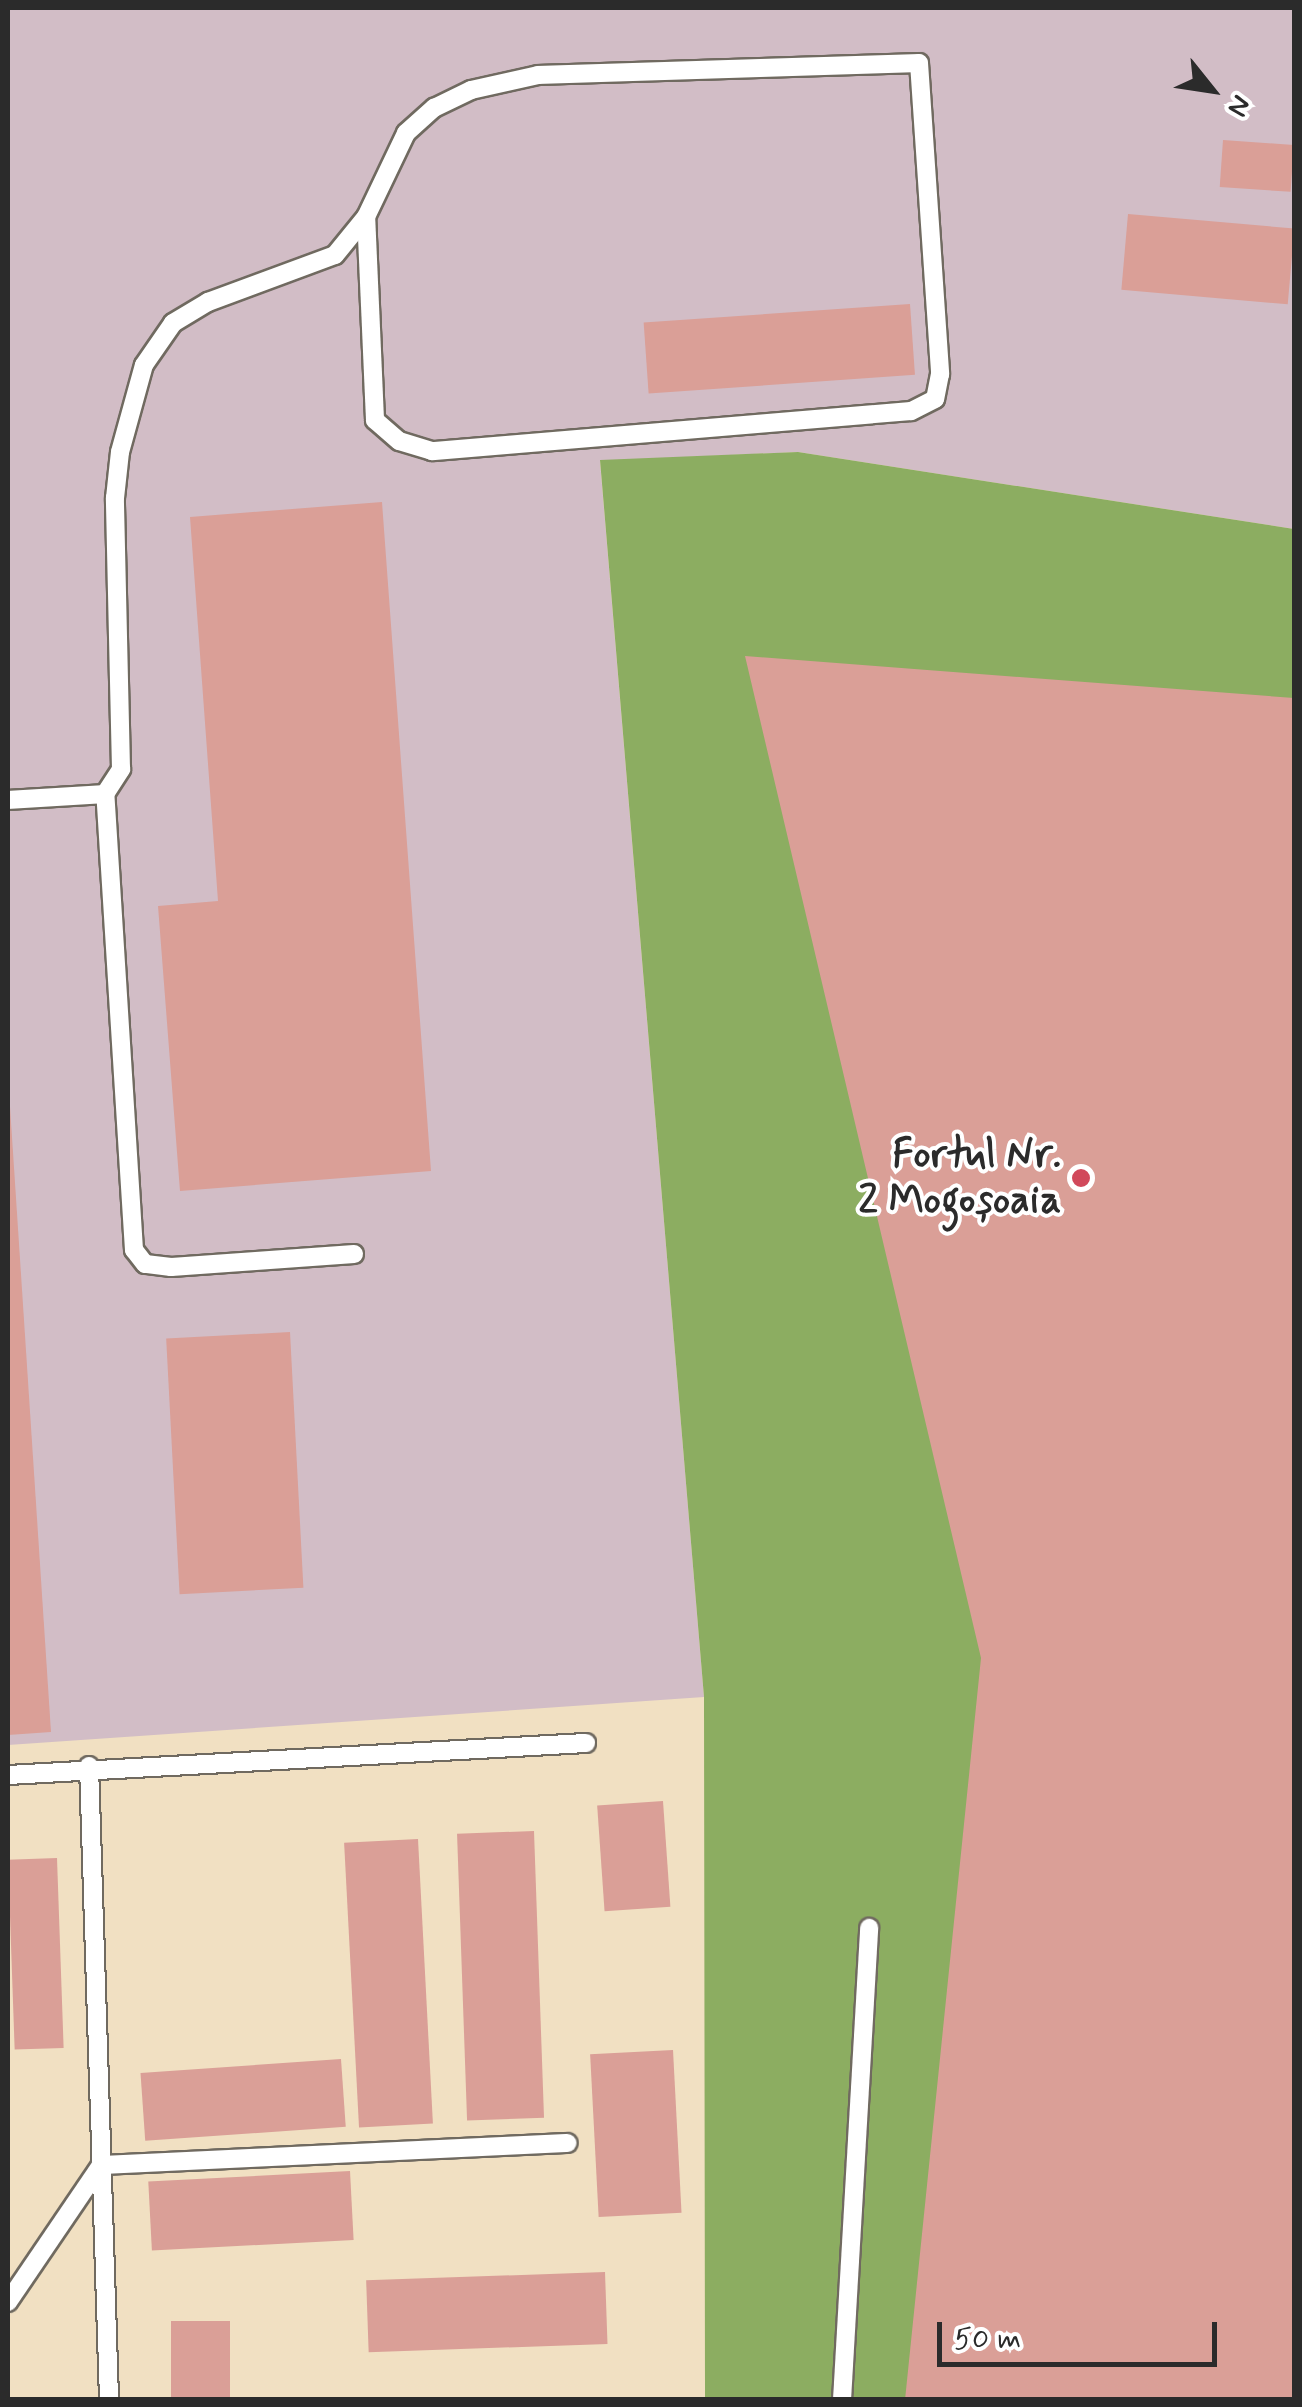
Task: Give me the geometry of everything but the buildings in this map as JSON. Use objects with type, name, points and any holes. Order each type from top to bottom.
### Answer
[{"type":"lane","points":[[354,1254],[171,1267],[145,1264],[134,1250],[105,794],[121,769],[115,498],[120,452],[144,365],[173,323],[208,302],[335,255],[366,217],[406,133],[434,108],[471,90],[538,75],[919,63],[940,374],[934,399],[911,411],[432,451],[398,441],[375,420],[366,217]]},
{"type":"lane","points":[[8,800],[105,794]]},
{"type":"lane","points":[[8,1775],[88,1766],[586,1742]]},
{"type":"lane","points":[[88,1766],[109,2400]]},
{"type":"lane","points":[[842,2400],[870,1928]]},
{"type":"lane","points":[[101,2165],[567,2143]]},
{"type":"lane","points":[[8,2302],[101,2165]]},
{"type":"shaded area","points":[[8,8],[1294,8],[1294,529],[798,452],[600,461],[704,1697],[8,1745]]},
{"type":"green space","points":[[798,452],[1294,529],[1294,2399],[705,2399],[704,1697],[600,460]]},
{"type":"place","name":"Fortul Nr. 2 Mogoșoaia","points":[[1081,1178]]}]
